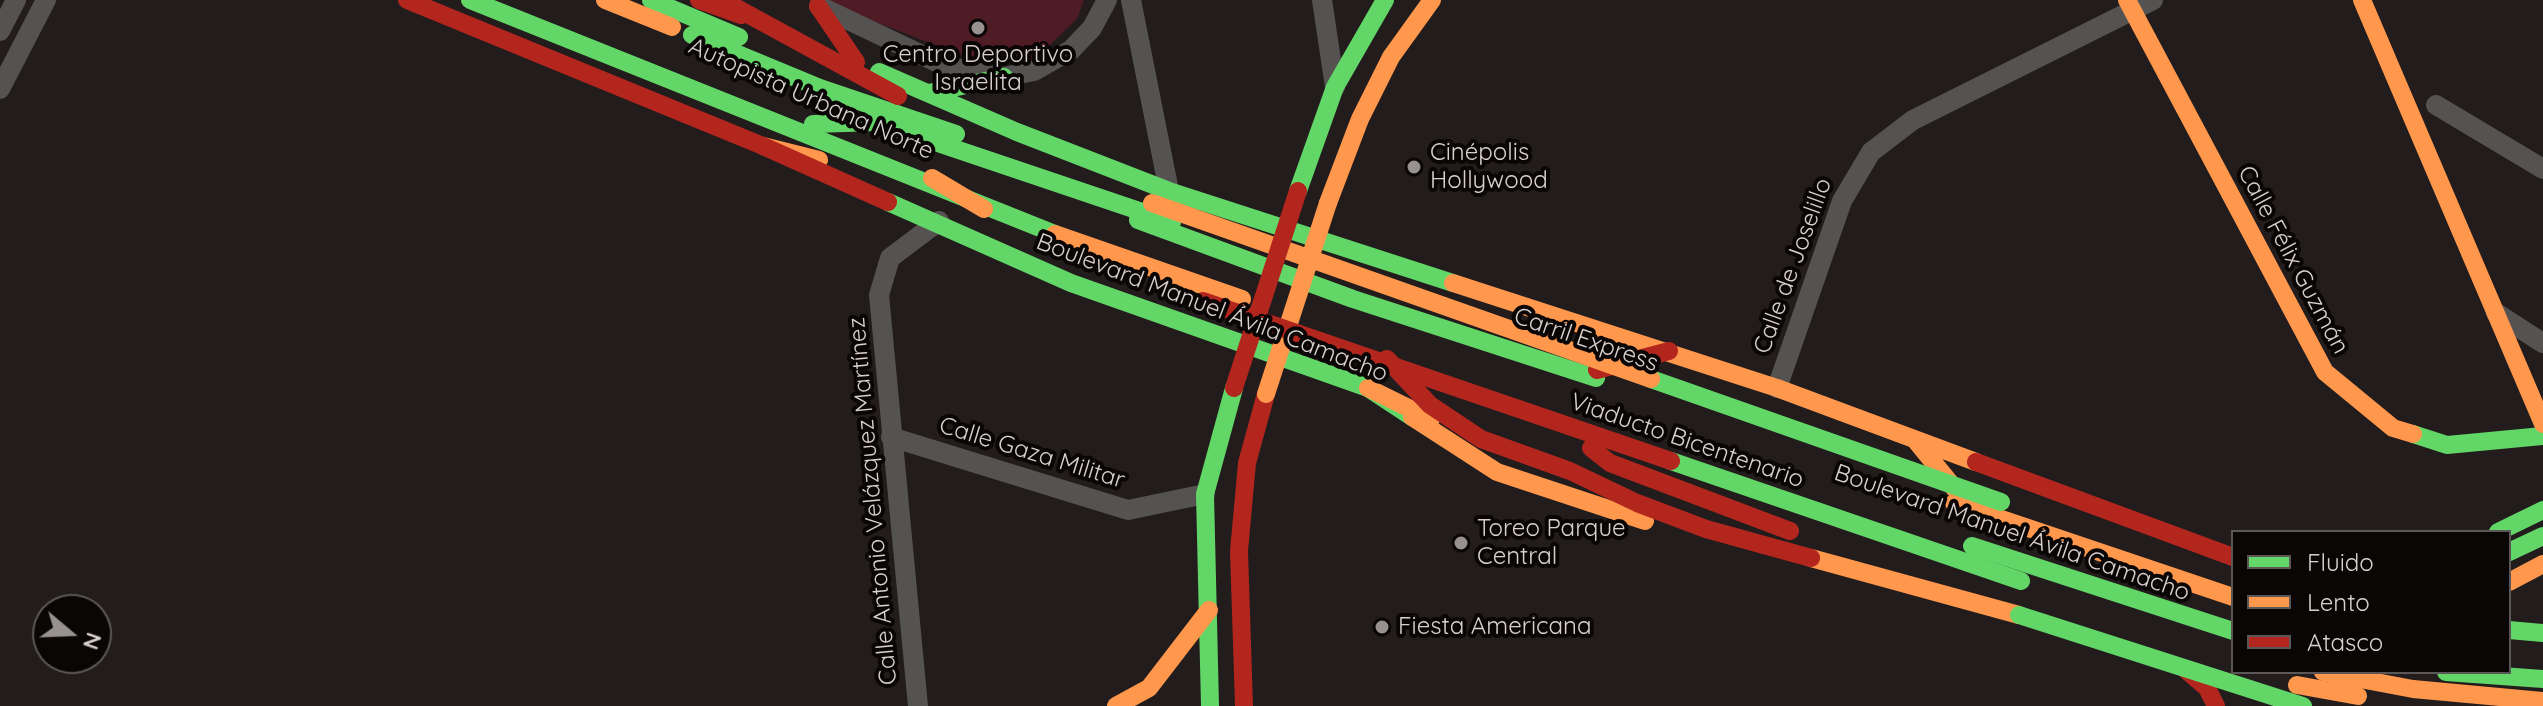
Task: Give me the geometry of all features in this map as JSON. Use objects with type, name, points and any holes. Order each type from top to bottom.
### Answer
[{"type":"main road","name":"Boulevard Manuel Ávila Camacho","points":[[407,0],[939,221],[1071,283],[1368,388],[1497,472],[1894,598],[2231,672]]},
{"type":"main road","name":"Boulevard Manuel Ávila Camacho","points":[[470,0],[1137,265],[2231,630]]},
{"type":"main road","name":"Autopista Urbana Norte","points":[[514,0],[896,159],[1037,239],[1125,275]]},
{"type":"main road","name":"Autopista Urbana Norte","points":[[605,0],[820,88],[991,146],[1160,197]]},
{"type":"main road","name":"Boulevard Manuel Ávila Camacho","points":[[651,0],[734,35],[974,157],[1059,191],[1353,299],[1583,373],[2231,596]]},
{"type":"main road","name":"Boulevard Manuel Ávila Camacho","points":[[699,0],[929,93],[1160,197],[1669,351],[2231,556]]},
{"type":"main road","points":[[722,0],[991,146]]},
{"type":"main road","points":[[1385,0],[1335,87],[1234,388],[1205,494],[1209,610],[1205,705],[1244,704],[1239,551],[1247,463],[1266,394],[1328,203],[1360,119],[1391,57],[1432,0]]},
{"type":"main road","points":[[2362,0],[2543,424]]},
{"type":"main road","points":[[812,3],[856,62]]},
{"type":"main road","name":"Calle Félix Guzmán","points":[[2130,5],[2325,372],[2393,428],[2447,445],[2543,436]]},
{"type":"main road","points":[[1362,36],[1391,57]]},
{"type":"main road","points":[[929,93],[1004,77]]},
{"type":"main road","name":"Carril Express","points":[[820,88],[923,138]]},
{"type":"main road","name":"Carril Express","points":[[813,124],[878,122],[1586,365],[2117,552],[2231,588]]},
{"type":"main road","points":[[763,146],[793,151],[948,206],[980,204]]},
{"type":"main road","name":"Viaducto Bicentenario","points":[[1160,197],[2161,561],[2231,581]]},
{"type":"main road","name":"Viaducto Bicentenario","points":[[1125,275],[2064,596]]},
{"type":"main road","points":[[1375,346],[1430,405],[1481,439],[1607,486],[1793,532]]},
{"type":"main road","points":[[1583,373],[1669,351]]},
{"type":"main road","points":[[1368,388],[1424,414],[1502,464],[1566,496]]},
{"type":"main road","points":[[1520,393],[1610,463],[1793,532],[2154,654]]},
{"type":"main road","points":[[1916,441],[1971,508]]},
{"type":"main road","points":[[1502,464],[1559,477],[1633,511],[1929,588],[2303,706]]},
{"type":"main road","points":[[1607,486],[1637,503],[1706,529]]},
{"type":"main road","points":[[2502,530],[2543,510]]},
{"type":"main road","points":[[2511,551],[2543,536]]},
{"type":"main road","points":[[2511,581],[2543,564]]},
{"type":"main road","points":[[1116,706],[1149,688],[1177,656],[1209,610]]},
{"type":"main road","points":[[2511,633],[2543,635]]},
{"type":"main road","points":[[2206,642],[2231,649]]},
{"type":"main road","points":[[2511,644],[2543,646]]},
{"type":"main road","points":[[2174,658],[2207,688],[2216,706]]},
{"type":"main road","name":"Boulevard Manuel Ávila Camacho","points":[[2239,674],[2432,706]]},
{"type":"main road","points":[[2334,674],[2413,689],[2543,701]]},
{"type":"main road","points":[[2363,706],[2390,674]]},
{"type":"main road","points":[[2474,674],[2543,679]]},
{"type":"main road","points":[[2474,706],[2476,674]]},
{"type":"main road","points":[[2251,677],[2270,688],[2286,706]]},
{"type":"main road","points":[[2297,685],[2336,706]]},
{"type":"street","points":[[0,31],[16,0]]},
{"type":"street","points":[[0,89],[46,0]]},
{"type":"street","points":[[812,3],[945,66],[1004,77],[1034,71],[1071,50],[1092,28],[1107,0]]},
{"type":"street","points":[[1131,0],[1160,197]]},
{"type":"street","points":[[1322,0],[1335,87]]},
{"type":"street","name":"Calle de Joselillo","points":[[1777,388],[1842,201],[1871,152],[1913,120],[2130,5],[2153,0]]},
{"type":"street","points":[[2436,105],[2543,169]]},
{"type":"street","name":"Calle Antonio Velázquez Martínez","points":[[918,706],[879,295],[890,258],[939,221]]},
{"type":"street","points":[[2494,312],[2543,343]]},
{"type":"street","name":"Calle Gaza Militar","points":[[891,437],[1128,510],[1205,494]]},
{"type":"shaded area","name":"Centro Deportivo Israelita","points":[[819,0],[1084,0],[1077,19],[1033,61],[982,63]]},
{"type":"traffic: fast","points":[[470,0],[1055,234]]},
{"type":"traffic: fast","points":[[651,0],[739,37]]},
{"type":"traffic: fast","points":[[1298,191],[1335,87],[1385,0]]},
{"type":"traffic: fast","points":[[692,35],[820,88],[956,134]]},
{"type":"traffic: fast","points":[[879,72],[1017,132],[1169,191],[1453,283]]},
{"type":"traffic: fast","points":[[929,93],[1004,77]]},
{"type":"traffic: fast","points":[[813,124],[878,122],[910,133]]},
{"type":"traffic: fast","points":[[923,138],[1172,222]]},
{"type":"traffic: fast","points":[[888,202],[1071,283],[1368,388],[1412,417]]},
{"type":"traffic: fast","points":[[1138,220],[1353,299],[1596,378]]},
{"type":"traffic: fast","points":[[1651,379],[2001,502]]},
{"type":"traffic: fast","points":[[1210,706],[1205,494],[1234,388]]},
{"type":"traffic: fast","points":[[2413,434],[2447,445],[2543,436]]},
{"type":"traffic: fast","points":[[1671,461],[2021,581]]},
{"type":"traffic: fast","points":[[2502,530],[2543,510]]},
{"type":"traffic: fast","points":[[2511,551],[2543,536]]},
{"type":"traffic: fast","points":[[1972,546],[2231,630]]},
{"type":"traffic: fast","points":[[2019,615],[2303,706]]},
{"type":"traffic: fast","points":[[2511,630],[2543,633]]},
{"type":"traffic: fast","points":[[2474,674],[2543,679]]},
{"type":"traffic: slow","points":[[605,0],[672,27]]},
{"type":"traffic: slow","points":[[1328,203],[1360,119],[1391,57],[1432,0]]},
{"type":"traffic: slow","points":[[2127,0],[2325,372],[2393,428],[2413,434]]},
{"type":"traffic: slow","points":[[2362,0],[2543,424]]},
{"type":"traffic: slow","points":[[763,146],[819,160]]},
{"type":"traffic: slow","points":[[932,178],[984,209]]},
{"type":"traffic: slow","points":[[1152,203],[1651,379]]},
{"type":"traffic: slow","points":[[1266,394],[1328,203]]},
{"type":"traffic: slow","points":[[1055,234],[1242,299]]},
{"type":"traffic: slow","points":[[1453,283],[1777,388],[1976,462]]},
{"type":"traffic: slow","points":[[1368,388],[1431,419]]},
{"type":"traffic: slow","points":[[1412,417],[1497,472],[1645,521]]},
{"type":"traffic: slow","points":[[1916,441],[1960,495]]},
{"type":"traffic: slow","points":[[1954,503],[2231,596]]},
{"type":"traffic: slow","points":[[1811,558],[2019,615]]},
{"type":"traffic: slow","points":[[2511,581],[2543,564]]},
{"type":"traffic: slow","points":[[1116,706],[1149,688],[1209,610]]},
{"type":"traffic: slow","points":[[2334,674],[2413,689],[2543,701]]},
{"type":"traffic: slow","points":[[2297,685],[2358,696]]},
{"type":"traffic: jam","points":[[407,0],[763,146],[888,202]]},
{"type":"traffic: jam","points":[[699,0],[741,15]]},
{"type":"traffic: jam","points":[[722,0],[898,96]]},
{"type":"traffic: jam","points":[[818,6],[856,62]]},
{"type":"traffic: jam","points":[[1234,388],[1298,191]]},
{"type":"traffic: jam","points":[[1203,301],[1671,461]]},
{"type":"traffic: jam","points":[[1597,370],[1669,351]]},
{"type":"traffic: jam","points":[[1387,359],[1430,405],[1481,439],[1570,471],[1637,503],[1706,529],[1811,558]]},
{"type":"traffic: jam","points":[[1244,706],[1239,551],[1247,463],[1266,394]]},
{"type":"traffic: jam","points":[[1591,448],[1610,463],[1790,531]]},
{"type":"traffic: jam","points":[[1976,462],[2231,556]]},
{"type":"traffic: jam","points":[[2186,670],[2207,688],[2216,706]]},
{"type":"place","name":"Centro Deportivo Israelita","points":[[978,28]]},
{"type":"place","name":"Cinépolis Hollywood","points":[[1414,167]]},
{"type":"place","name":"Toreo Parque Central","points":[[1461,543]]},
{"type":"place","name":"Fiesta Americana","points":[[1382,627]]}]
